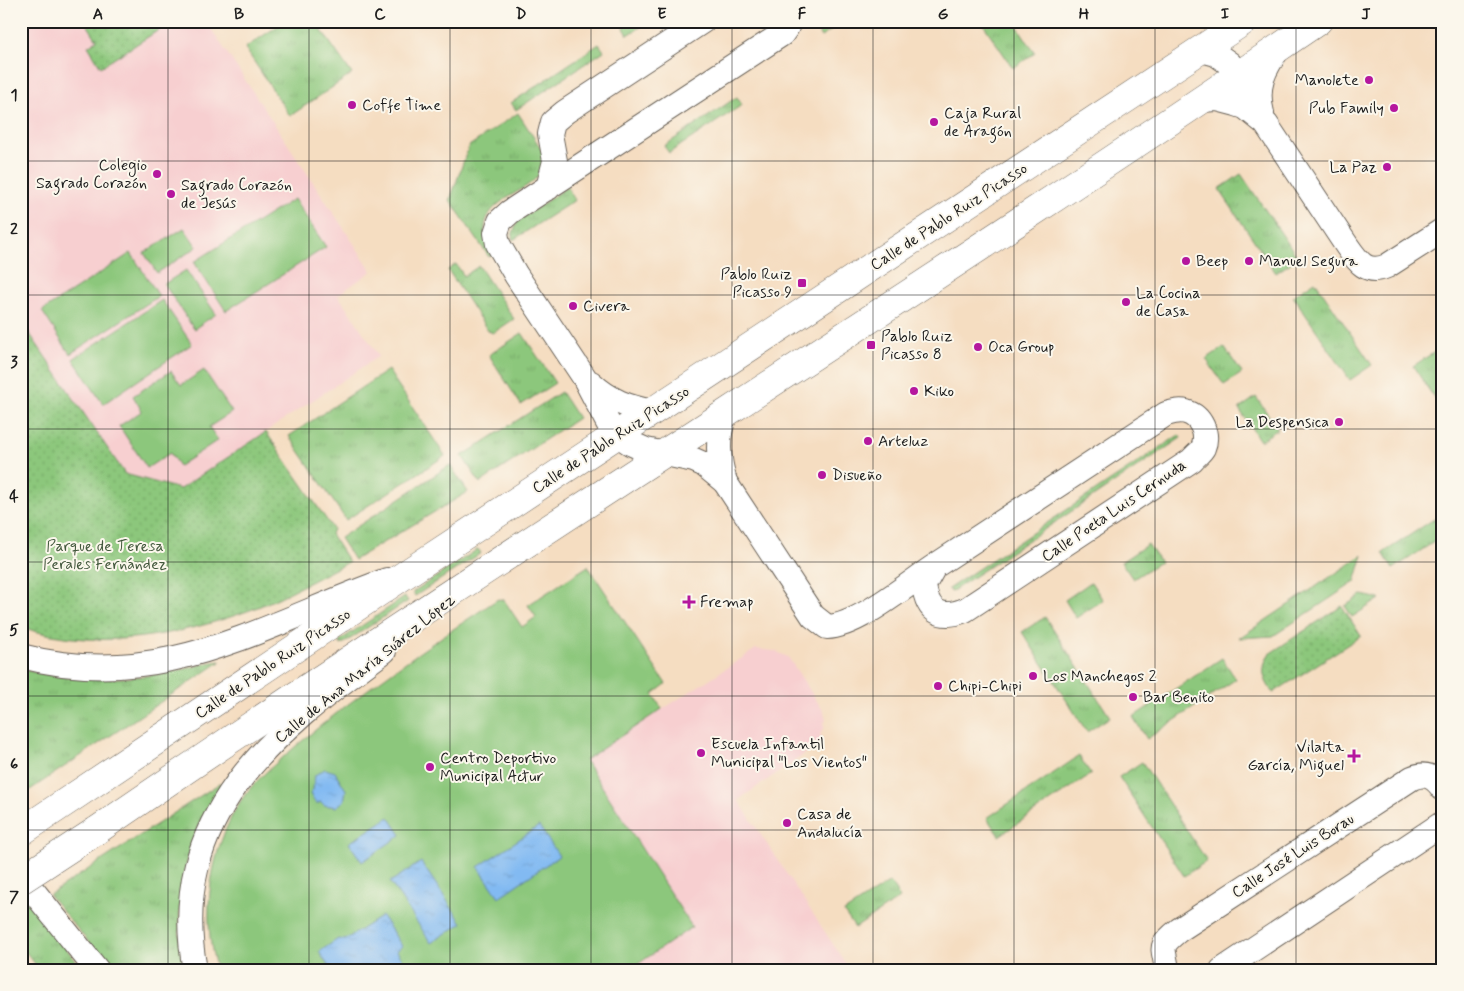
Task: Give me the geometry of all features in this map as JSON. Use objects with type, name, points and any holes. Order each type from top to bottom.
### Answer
[{"type":"main road","name":"Calle de Pablo Ruiz Picasso","points":[[21,832],[412,570],[1244,21]]},
{"type":"main road","points":[[21,880],[335,668],[666,454],[1318,21]]},
{"type":"street","points":[[548,188],[555,161],[554,147],[550,134],[553,122],[565,112],[704,21]]},
{"type":"street","points":[[618,435],[608,423],[584,377],[507,261],[498,244],[496,234],[500,221],[782,34],[788,21]]},
{"type":"street","points":[[1266,124],[1259,99],[1259,85],[1266,66],[1279,48]]},
{"type":"street","points":[[1201,50],[1224,58],[1238,75],[1266,124],[1347,246],[1367,269],[1379,270],[1431,244],[1443,230]]},
{"type":"street","points":[[1201,100],[1217,99],[1245,107],[1266,124]]},
{"type":"street","points":[[554,147],[577,158],[595,158]]},
{"type":"street","points":[[584,377],[602,394],[615,402],[627,407],[653,412]]},
{"type":"street","name":"Calle Poeta Luis Cernuda","points":[[618,435],[638,447],[684,456],[703,464],[725,482],[813,616],[828,627],[842,625],[881,603],[1166,414],[1186,411],[1202,424],[1206,437],[1202,449],[1192,460],[965,610],[948,616],[905,601],[881,603]]},
{"type":"street","points":[[725,415],[721,427],[718,450],[725,482]]},
{"type":"street","points":[[934,567],[924,585],[925,596],[934,610]]},
{"type":"street","name":"Calle de Ana María Suárez López","points":[[195,970],[190,928],[194,878],[214,819],[232,788],[287,728],[376,657],[434,614],[488,568]]},
{"type":"street","points":[[21,656],[88,666],[132,665],[169,660],[250,636],[344,595],[412,570]]},
{"type":"street","name":"Calle José Luis Borau","points":[[1168,969],[1162,956],[1164,945],[1174,935],[1404,784],[1422,774],[1430,776],[1443,789]]},
{"type":"street","points":[[1222,970],[1443,823]]},
{"type":"street","points":[[21,876],[97,970]]},
{"type":"shaded area","name":"Sagrado Corazón de Jesús","points":[[21,21],[206,21],[372,271],[338,295],[379,356],[180,489],[125,474],[21,321]]},
{"type":"shaded area","points":[[756,649],[774,651],[788,657],[824,712],[826,720],[823,724],[825,727],[820,734],[822,737],[818,745],[738,800],[850,970],[629,970],[692,927],[584,760]]},
{"type":"green space","points":[[85,21],[173,21],[101,67],[88,46],[97,40]]},
{"type":"green space","points":[[285,21],[315,21],[352,74],[290,116],[245,48]]},
{"type":"green space","points":[[634,21],[650,21],[628,35],[624,28]]},
{"type":"green space","points":[[811,21],[828,21],[833,29],[821,37]]},
{"type":"green space","points":[[981,21],[1014,21],[1035,53],[1013,68]]},
{"type":"green space","points":[[599,44],[604,51],[516,110],[511,103]]},
{"type":"green space","points":[[737,97],[742,105],[669,153],[664,146]]},
{"type":"green space","points":[[518,113],[542,150],[543,166],[536,178],[497,205],[488,217],[485,233],[492,255],[489,257],[450,200],[469,146]]},
{"type":"green space","points":[[1241,174],[1298,258],[1276,273],[1219,189]]},
{"type":"green space","points":[[567,187],[575,200],[513,240],[512,236],[517,222]]},
{"type":"green space","points":[[294,199],[326,247],[226,311],[194,262]]},
{"type":"green space","points":[[184,228],[197,247],[157,273],[144,253]]},
{"type":"green space","points":[[131,253],[159,296],[70,354],[42,311]]},
{"type":"green space","points":[[456,264],[464,276],[479,266],[514,319],[493,333],[488,331],[448,270]]},
{"type":"green space","points":[[186,270],[216,314],[194,329],[164,284]]},
{"type":"green space","points":[[1315,281],[1372,365],[1350,380],[1293,296]]},
{"type":"green space","points":[[162,300],[192,344],[103,404],[73,359]]},
{"type":"green space","name":"Parque de Teresa Perales Fernández","points":[[21,321],[125,474],[180,489],[266,432],[333,529],[331,534],[349,562],[253,609],[226,619],[168,633],[138,638],[78,639],[49,635],[21,627]]},
{"type":"green space","points":[[522,333],[555,383],[521,405],[489,355]]},
{"type":"green space","points":[[1224,347],[1242,373],[1224,385],[1206,359]]},
{"type":"green space","points":[[1436,351],[1443,362],[1443,411],[1413,366]]},
{"type":"green space","points":[[204,370],[232,412],[209,427],[218,440],[179,466],[170,453],[147,468],[119,426],[142,411],[133,396],[171,371],[181,385]]},
{"type":"green space","points":[[388,370],[445,456],[346,520],[289,436]]},
{"type":"green space","points":[[561,392],[578,418],[480,483],[462,456]]},
{"type":"green space","points":[[1256,397],[1278,429],[1260,441],[1239,409]]},
{"type":"green space","points":[[1179,435],[1181,438],[951,592],[948,589]]},
{"type":"green space","points":[[450,465],[468,492],[354,560],[340,538]]},
{"type":"green space","points":[[1443,513],[1443,536],[1393,569],[1383,553]]},
{"type":"green space","points":[[1148,544],[1160,562],[1133,579],[1121,562]]},
{"type":"green space","points":[[478,549],[481,553],[415,596],[413,592]]},
{"type":"green space","points":[[1363,555],[1355,582],[1273,636],[1239,638]]},
{"type":"green space","name":"Centro Deportivo Municipal Actur","points":[[588,566],[666,684],[653,694],[662,709],[585,760],[692,927],[629,970],[217,970],[209,928],[211,884],[215,862],[221,841],[230,821],[240,802],[252,786],[296,746],[345,707],[421,651],[498,599],[504,600],[522,627],[536,617],[528,605]]},
{"type":"green space","points":[[1091,582],[1103,600],[1076,618],[1065,600]]},
{"type":"green space","points":[[1362,595],[1380,599],[1352,617],[1345,606]]},
{"type":"green space","points":[[405,597],[408,601],[341,645],[339,641]]},
{"type":"green space","points":[[1342,606],[1361,636],[1273,693],[1264,674],[1264,665],[1269,654]]},
{"type":"green space","points":[[1045,617],[1110,717],[1087,732],[1022,632]]},
{"type":"green space","points":[[1222,658],[1236,679],[1147,739],[1133,717]]},
{"type":"green space","points":[[220,661],[21,796],[21,669],[58,676],[96,679],[153,675]]},
{"type":"green space","points":[[1079,756],[1091,774],[999,836],[987,818]]},
{"type":"green space","points":[[1142,762],[1207,861],[1184,876],[1119,777]]},
{"type":"green space","points":[[220,783],[222,784],[209,805],[199,827],[184,873],[179,921],[184,970],[112,970],[49,895]]},
{"type":"green space","points":[[890,882],[900,898],[855,928],[844,912]]},
{"type":"green space","points":[[21,890],[83,970],[40,970],[21,946]]},
{"type":"water","points":[[325,769],[335,772],[346,790],[344,801],[336,807],[324,805],[321,802],[316,804],[310,794],[313,790],[315,775]]},
{"type":"water","points":[[389,817],[401,835],[362,862],[349,843]]},
{"type":"water","points":[[539,826],[559,856],[499,897],[478,867]]},
{"type":"water","points":[[421,862],[462,923],[431,943],[390,882]]},
{"type":"water","points":[[382,916],[402,946],[397,951],[406,965],[397,970],[331,970],[319,952],[338,939],[345,940]]},
{"type":"place","name":"Manolete","points":[[1369,80]]},
{"type":"place","name":"Coffe Time","points":[[352,105]]},
{"type":"place","name":"Pub Family","points":[[1394,108]]},
{"type":"place","name":"Caja Rural de Aragón","points":[[934,122]]},
{"type":"place","name":"La Paz","points":[[1387,167]]},
{"type":"place","name":"Colegio Sagrado Corazón","points":[[157,174]]},
{"type":"place","name":"Sagrado Corazón de Jesús","points":[[171,194]]},
{"type":"place","name":"Beep","points":[[1186,261]]},
{"type":"place","name":"Manuel Segura","points":[[1249,261]]},
{"type":"place","name":"Pablo Ruiz Picasso 9","points":[[802,283]]},
{"type":"place","name":"La Cocina de Casa","points":[[1126,302]]},
{"type":"place","name":"Civera","points":[[573,306]]},
{"type":"place","name":"Pablo Ruiz Picasso 8","points":[[871,345]]},
{"type":"place","name":"Oca Group","points":[[978,347]]},
{"type":"place","name":"Kiko","points":[[914,391]]},
{"type":"place","name":"La Despensica","points":[[1339,422]]},
{"type":"place","name":"Arteluz","points":[[868,441]]},
{"type":"place","name":"Disueño","points":[[822,475]]},
{"type":"place","name":"Fremap","points":[[689,602]]},
{"type":"place","name":"Los Manchegos 2","points":[[1033,676]]},
{"type":"place","name":"Chipi-Chipi","points":[[938,686]]},
{"type":"place","name":"Bar Benito","points":[[1133,697]]},
{"type":"place","name":"Escuela Infantil Municipal \"Los Vientos\"","points":[[701,753]]},
{"type":"place","name":"Vilalta García, Miguel","points":[[1354,756]]},
{"type":"place","name":"Centro Deportivo Municipal Actur","points":[[430,767]]},
{"type":"place","name":"Casa de Andalucía","points":[[787,823]]}]
